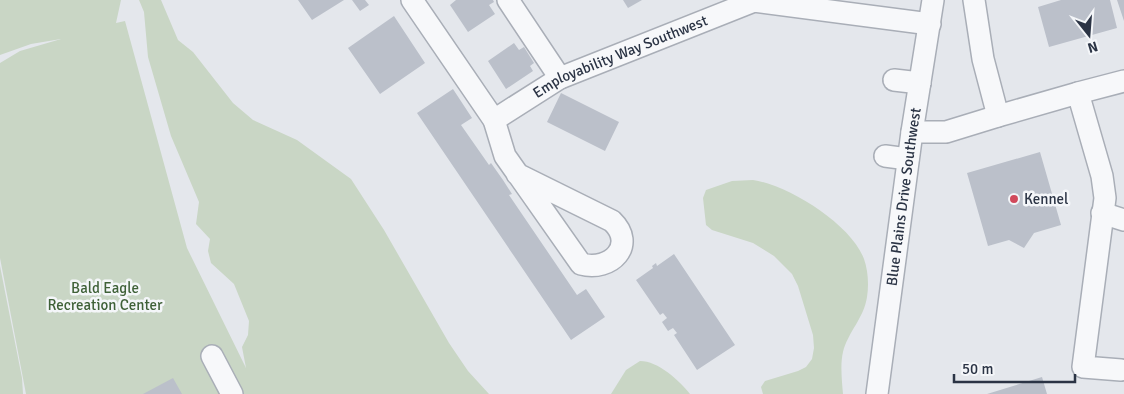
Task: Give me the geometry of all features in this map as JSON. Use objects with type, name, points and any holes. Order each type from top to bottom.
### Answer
[{"type":"street","points":[[412,0],[494,120],[505,156],[517,174],[581,264],[593,267],[606,265],[619,253],[625,224],[612,221],[517,174]]},
{"type":"street","points":[[508,0],[560,78]]},
{"type":"street","name":"Blue Plains Drive Southwest","points":[[877,394],[908,159],[933,0]]},
{"type":"street","points":[[974,0],[983,59],[998,116]]},
{"type":"street","name":"Employability Way Southwest","points":[[494,120],[560,78],[754,1],[930,24]]},
{"type":"street","points":[[894,80],[920,83]]},
{"type":"street","points":[[912,132],[946,132],[1078,92],[1124,81]]},
{"type":"street","points":[[1078,92],[1102,176],[1104,198],[1083,367],[1121,370]]},
{"type":"street","points":[[885,156],[908,159]]},
{"type":"street","points":[[1102,213],[1124,220]]},
{"type":"street","points":[[212,356],[232,394]]},
{"type":"green space","name":"Bald Eagle Recreation Center","points":[[0,0],[121,0],[116,23],[125,21],[187,248],[246,368],[242,347],[248,335],[249,321],[234,284],[211,263],[208,251],[210,239],[196,224],[199,202],[171,136],[148,57],[144,12],[139,0],[161,0],[178,40],[193,52],[233,103],[253,120],[297,140],[351,179],[384,230],[449,343],[468,371],[489,394],[26,394],[0,258],[0,63],[20,51],[61,39],[31,44],[0,55]]},
{"type":"green space","points":[[753,180],[767,183],[783,190],[817,208],[846,233],[857,246],[864,259],[868,278],[867,297],[863,312],[848,338],[843,352],[841,367],[843,394],[763,394],[761,387],[765,381],[806,367],[812,359],[814,348],[813,335],[798,286],[792,274],[774,256],[753,243],[712,230],[706,225],[703,198],[706,190],[732,181]]},
{"type":"green space","points":[[0,266],[22,378],[23,394],[0,394]]},
{"type":"green space","points":[[640,361],[654,364],[661,368],[674,377],[690,394],[611,394],[626,370]]},
{"type":"building","points":[[298,0],[344,0],[312,20]]},
{"type":"building","points":[[352,0],[365,0],[369,5],[360,11]]},
{"type":"building","points":[[456,0],[493,0],[494,2],[489,5],[495,14],[468,32],[450,5]]},
{"type":"building","points":[[623,0],[642,0],[628,8]]},
{"type":"building","points":[[1061,0],[1110,0],[1117,28],[1049,47],[1038,7]]},
{"type":"building","points":[[1117,0],[1124,0],[1124,21]]},
{"type":"building","points":[[394,16],[425,63],[380,94],[348,48]]},
{"type":"building","points":[[514,43],[519,50],[524,47],[534,63],[530,66],[533,71],[506,89],[488,61]]},
{"type":"building","points":[[453,89],[472,118],[461,125],[489,165],[491,163],[503,180],[512,194],[509,195],[577,295],[586,289],[605,317],[571,340],[417,113]]},
{"type":"building","points":[[561,93],[619,122],[605,151],[547,122]]},
{"type":"building","name":"Kennel","points":[[1040,152],[1061,225],[1034,233],[1024,248],[1009,240],[988,246],[967,173]]},
{"type":"building","points":[[674,254],[735,345],[697,370],[674,335],[677,333],[673,328],[668,331],[662,322],[667,318],[663,313],[660,315],[636,280],[653,268],[652,266],[656,263],[657,266]]},
{"type":"building","points":[[1042,377],[1047,394],[987,394]]},
{"type":"building","points":[[173,378],[182,394],[143,394]]},
{"type":"place","name":"Kennel","points":[[1014,199]]}]
